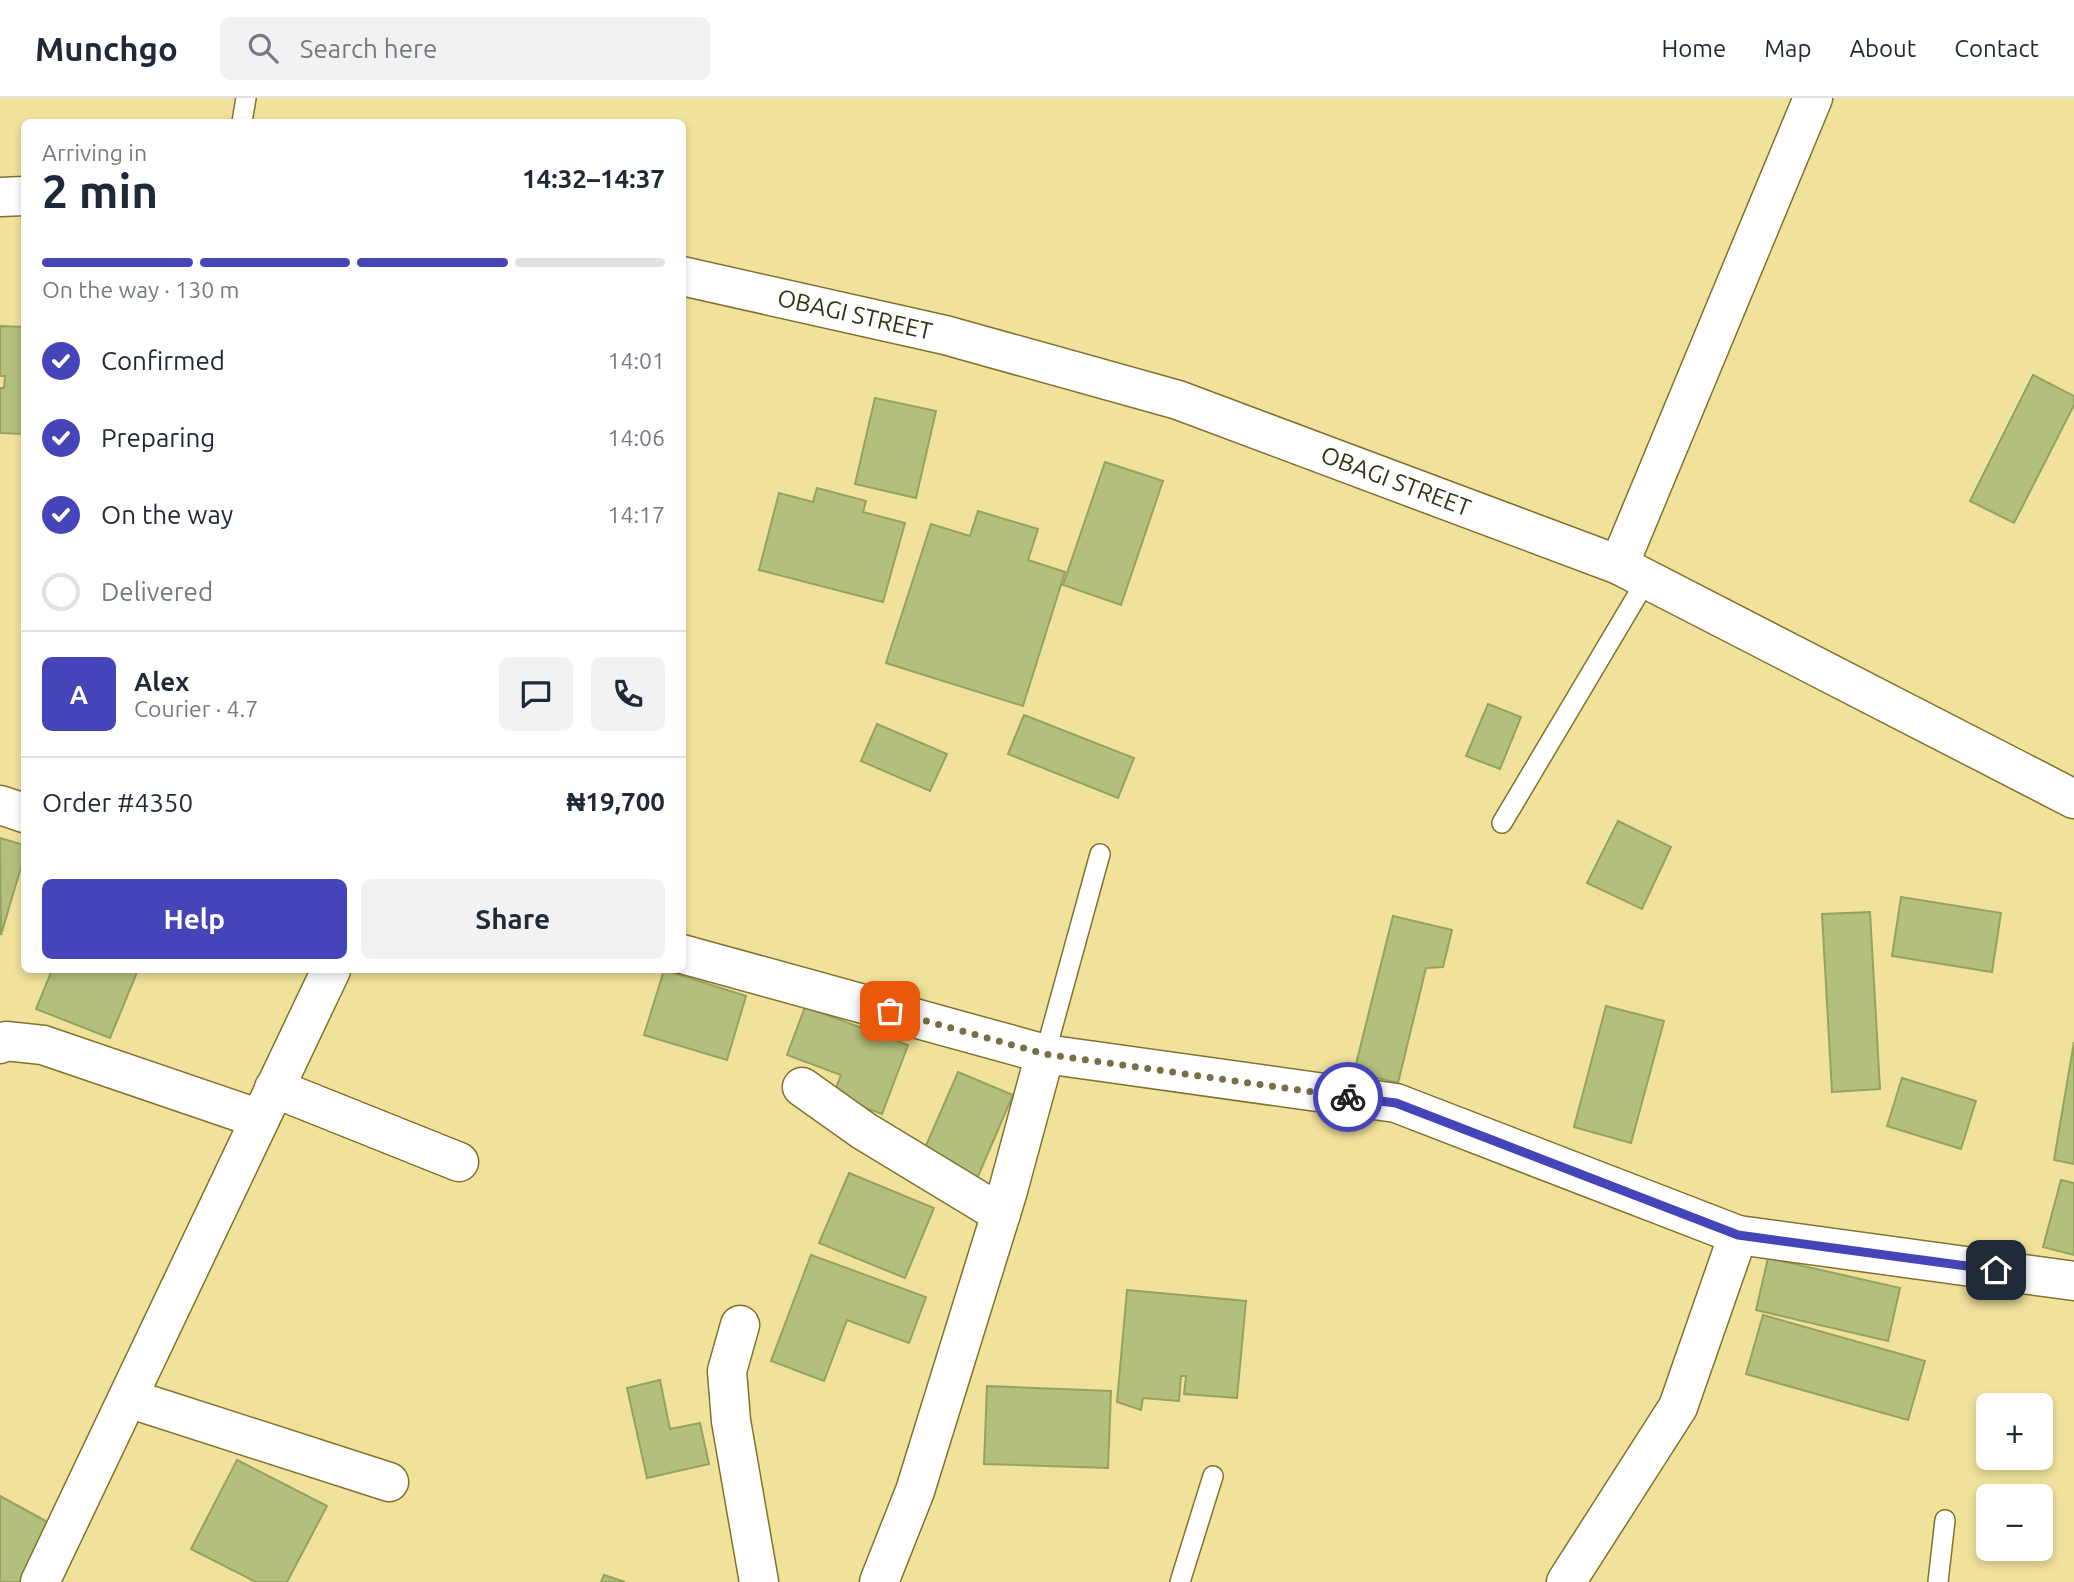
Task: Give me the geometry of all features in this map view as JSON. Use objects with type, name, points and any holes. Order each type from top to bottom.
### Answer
[{"type":"street","points":[[1633,572],[1813,98]]},
{"type":"street","points":[[0,197],[21,197]]},
{"type":"street","name":"OBAGI STREET","points":[[686,277],[945,335],[1178,400],[1633,572],[2074,799]]},
{"type":"street","points":[[0,805],[21,812]]},
{"type":"street","points":[[686,955],[1045,1054],[1396,1103],[1738,1235],[2074,1281]]},
{"type":"street","points":[[40,1582],[330,973]]},
{"type":"street","points":[[0,1044],[6,1041],[43,1045],[267,1103],[458,1162]]},
{"type":"street","points":[[879,1582],[915,1491],[1001,1214],[1045,1054]]},
{"type":"street","points":[[802,1087],[864,1131],[1001,1214]]},
{"type":"street","points":[[1566,1582],[1678,1407],[1738,1235]]},
{"type":"street","points":[[740,1325],[727,1371],[731,1421],[759,1582]]},
{"type":"street","points":[[128,1398],[389,1482]]},
{"type":"lane","points":[[242,119],[246,98]]},
{"type":"lane","points":[[1502,823],[1633,572]]},
{"type":"lane","points":[[1045,1054],[1100,854]]},
{"type":"lane","points":[[1180,1582],[1213,1476]]},
{"type":"lane","points":[[1938,1582],[1945,1520]]},
{"type":"building","points":[[0,326],[21,327],[21,434],[0,433],[0,388],[4,388],[5,376],[0,376]]},
{"type":"building","points":[[2033,375],[2074,396],[2074,405],[2014,523],[1970,501]]},
{"type":"building","points":[[875,398],[936,411],[916,498],[855,484]]},
{"type":"building","points":[[1105,462],[1163,481],[1121,605],[1063,585]]},
{"type":"building","points":[[817,488],[866,501],[863,512],[905,523],[883,602],[759,570],[779,493],[813,502]]},
{"type":"building","points":[[978,511],[1038,529],[1028,560],[1065,572],[1023,706],[886,663],[931,524],[970,536]]},
{"type":"building","points":[[1488,704],[1521,717],[1500,769],[1466,756]]},
{"type":"building","points":[[1024,715],[1134,758],[1118,798],[1008,754]]},
{"type":"building","points":[[877,724],[947,754],[930,791],[861,761]]},
{"type":"building","points":[[1618,821],[1671,847],[1642,909],[1587,883]]},
{"type":"building","points":[[0,838],[21,844],[21,867],[1,935]]},
{"type":"building","points":[[1901,897],[2001,913],[1992,972],[1892,956]]},
{"type":"building","points":[[1870,912],[1880,1089],[1832,1092],[1822,914]]},
{"type":"building","points":[[1393,916],[1452,930],[1443,967],[1426,968],[1398,1083],[1354,1072]]},
{"type":"building","points":[[51,973],[137,973],[110,1038],[36,1009]]},
{"type":"building","points":[[663,973],[673,973],[746,996],[727,1060],[644,1035]]},
{"type":"building","points":[[1606,1006],[1664,1021],[1631,1143],[1574,1127]]},
{"type":"building","points":[[805,1007],[908,1045],[882,1114],[833,1096],[841,1075],[787,1055]]},
{"type":"building","points":[[2074,1042],[2074,1164],[2054,1160]]},
{"type":"building","points":[[958,1072],[1013,1095],[976,1181],[921,1157]]},
{"type":"building","points":[[1902,1078],[1976,1101],[1961,1149],[1887,1126]]},
{"type":"building","points":[[849,1173],[934,1208],[905,1278],[819,1243]]},
{"type":"building","points":[[2061,1180],[2074,1183],[2074,1255],[2043,1247]]},
{"type":"building","points":[[811,1255],[926,1297],[909,1343],[847,1320],[824,1381],[771,1361]]},
{"type":"building","points":[[1768,1258],[1900,1288],[1888,1341],[1756,1310]]},
{"type":"building","points":[[1127,1290],[1246,1301],[1237,1398],[1184,1394],[1186,1376],[1181,1376],[1179,1401],[1143,1398],[1141,1410],[1117,1402]]},
{"type":"building","points":[[1763,1315],[1925,1361],[1908,1420],[1746,1374]]},
{"type":"building","points":[[660,1380],[670,1429],[700,1423],[709,1464],[647,1478],[627,1388]]},
{"type":"building","points":[[987,1386],[1111,1391],[1108,1468],[984,1464]]},
{"type":"building","points":[[237,1460],[327,1506],[287,1582],[256,1582],[191,1549]]},
{"type":"building","points":[[0,1496],[53,1525],[21,1582],[0,1582]]},
{"type":"building","points":[[604,1575],[625,1582],[601,1582]]},
{"type":"way so far","points":[[890,1011],[1045,1054],[1348,1097]]},
{"type":"route","points":[[1348,1097],[1396,1103],[1738,1235],[1996,1270]]}]
